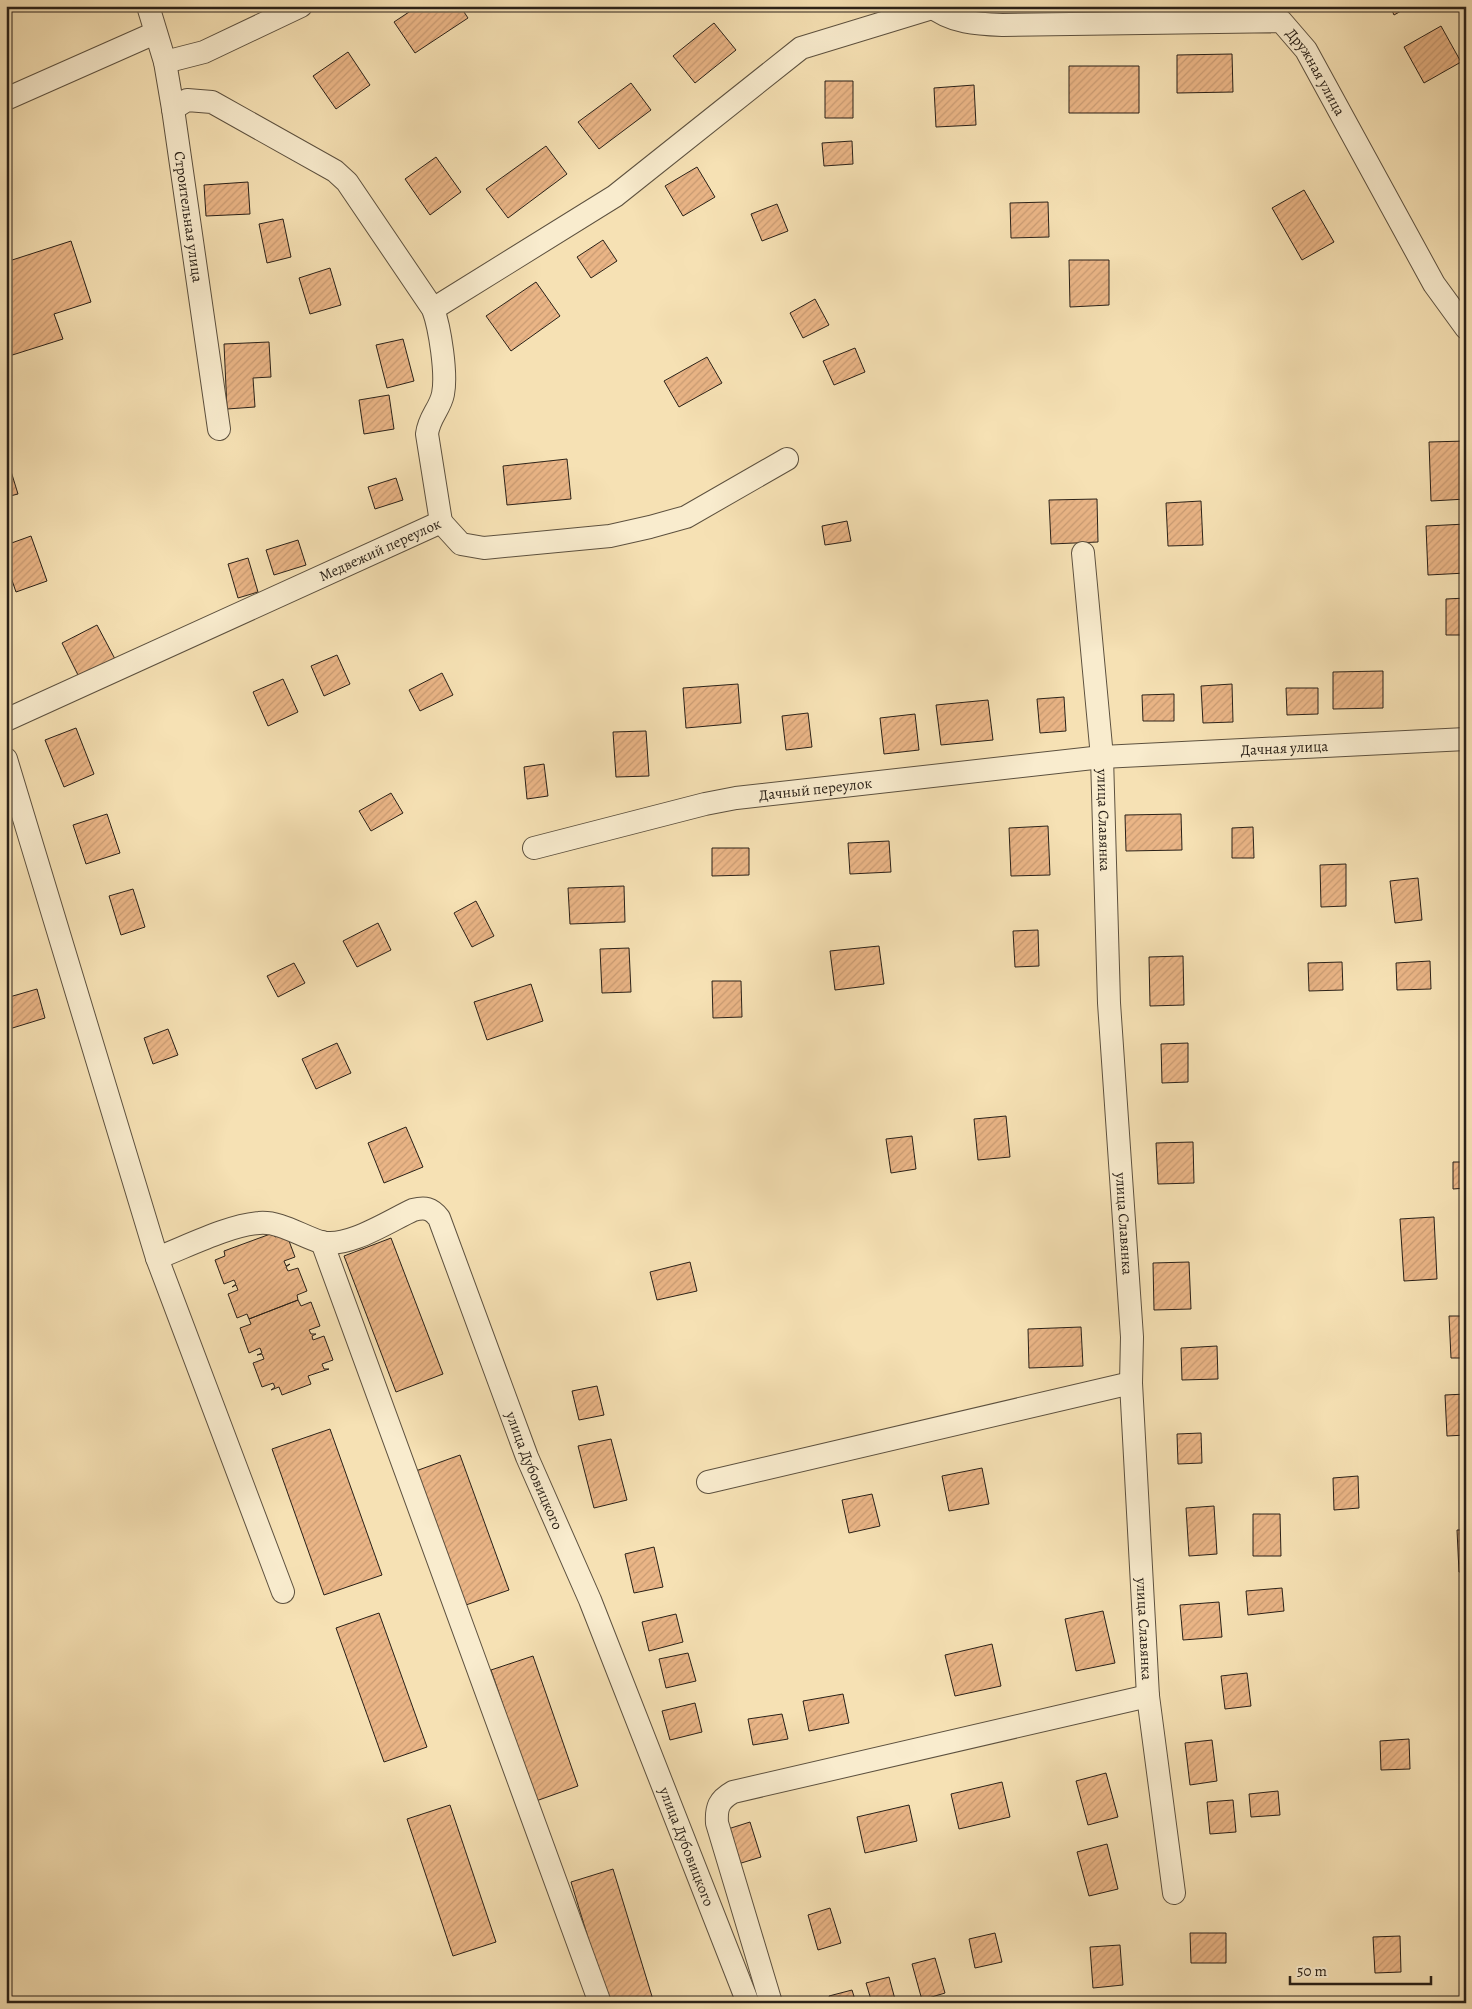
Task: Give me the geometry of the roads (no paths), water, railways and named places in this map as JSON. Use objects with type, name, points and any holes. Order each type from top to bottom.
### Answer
[{"type":"street","name":"Строительная улица","points":[[148,6],[165,62],[173,109],[219,429]]},
{"type":"street","points":[[165,62],[204,52],[301,6]]},
{"type":"street","points":[[433,309],[615,196],[801,48],[931,7]]},
{"type":"street","name":"Дружная улица","points":[[931,7],[949,17],[976,24],[1281,21],[1306,50],[1434,284],[1466,328]]},
{"type":"street","points":[[6,99],[155,33]]},
{"type":"street","points":[[173,109],[187,100],[212,102],[335,171],[347,182],[433,309],[438,324],[444,384],[442,396],[429,421],[428,434],[441,522]]},
{"type":"street","name":"Медвежий переулок","points":[[6,720],[441,522],[461,544],[484,548],[610,536],[686,517],[786,459]]},
{"type":"street","name":"улица Славянка","points":[[1083,553],[1102,757],[1109,1003],[1132,1338],[1131,1383],[1148,1696],[1174,1893]]},
{"type":"street","name":"Дачная улица","points":[[1102,757],[1466,739]]},
{"type":"street","name":"Дачный переулок","points":[[534,848],[705,804],[736,798],[1102,757]]},
{"type":"street","points":[[6,759],[157,1258],[283,1592]]},
{"type":"street","name":"улица Дубовицкого","points":[[157,1258],[245,1225],[261,1223],[278,1226],[322,1242],[335,1243],[354,1238],[413,1210],[424,1207],[432,1210],[438,1218],[527,1457],[590,1600],[748,2003]]},
{"type":"street","points":[[322,1242],[600,2003]]},
{"type":"street","points":[[708,1482],[1131,1383]]},
{"type":"street","points":[[771,2003],[717,1823],[716,1810],[722,1799],[733,1792],[1148,1696]]}]
